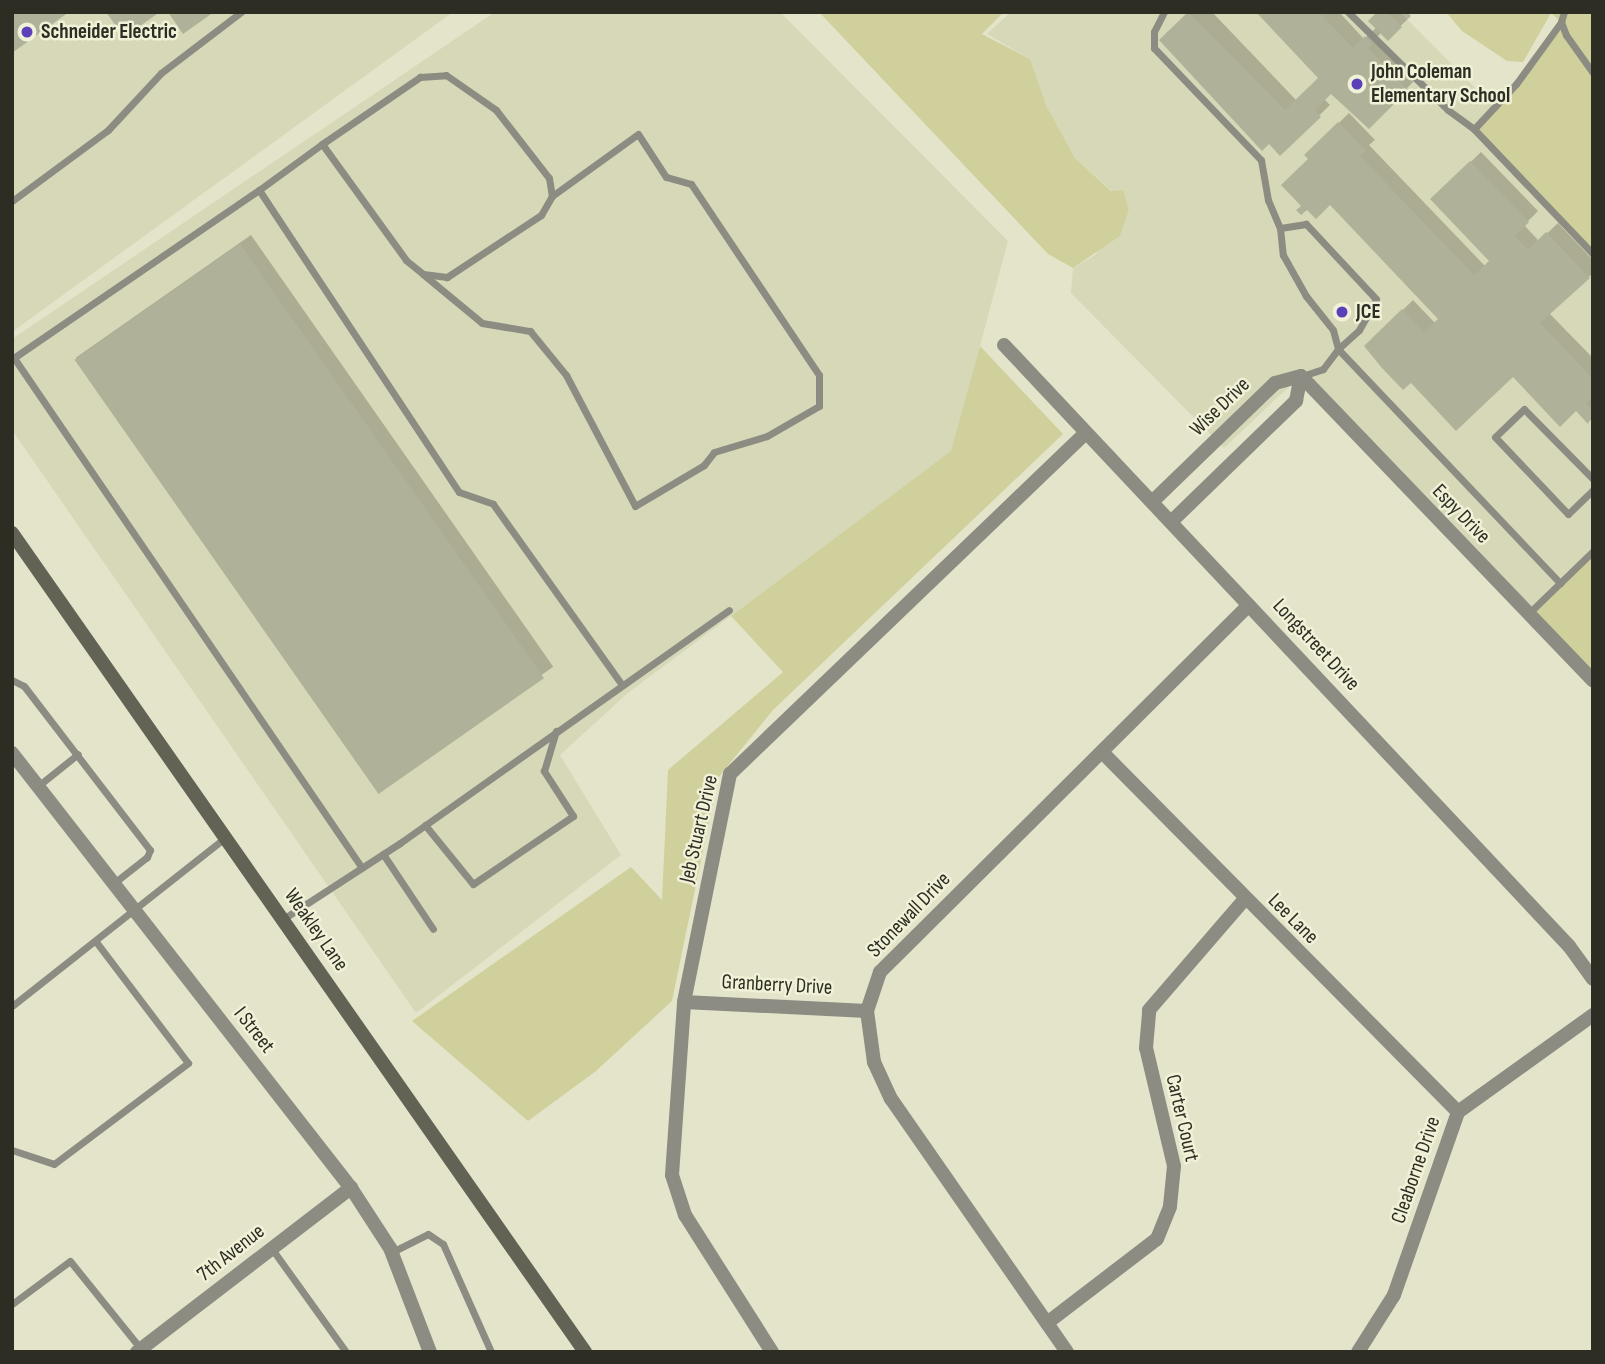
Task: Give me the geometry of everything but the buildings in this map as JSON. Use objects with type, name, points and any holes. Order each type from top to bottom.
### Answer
[{"type":"main road","name":"Weakley Lane","points":[[12,533],[586,1352]]},
{"type":"street","name":"Longstreet Drive","points":[[1004,345],[1084,435],[1172,521],[1569,946],[1593,979]]},
{"type":"street","name":"Wise Drive","points":[[1153,501],[1275,383],[1301,376]]},
{"type":"street","points":[[1172,521],[1296,401],[1301,376]]},
{"type":"street","name":"Espy Drive","points":[[1301,376],[1593,680]]},
{"type":"street","name":"Jeb Stuart Drive","points":[[772,1352],[685,1215],[672,1175],[684,1002],[730,774],[1084,435]]},
{"type":"street","name":"Stonewall Drive","points":[[1067,1352],[891,1099],[874,1062],[867,1011],[880,972],[1249,605]]},
{"type":"street","name":"Lee Lane","points":[[1102,752],[1244,900],[1458,1112]]},
{"type":"street","name":"I Street","points":[[12,753],[351,1188],[392,1252],[430,1352]]},
{"type":"street","name":"Carter Court","points":[[1047,1323],[1157,1239],[1170,1206],[1174,1166],[1146,1048],[1150,1010],[1244,900]]},
{"type":"street","name":"Granberry Drive","points":[[684,1002],[867,1011]]},
{"type":"street","name":"Cleaborne Drive","points":[[1358,1352],[1394,1295],[1458,1112],[1593,1015]]},
{"type":"street","name":"7th Avenue","points":[[139,1350],[351,1188]]},
{"type":"lane","points":[[12,201],[108,130],[161,73],[241,12]]},
{"type":"lane","points":[[1164,12],[1154,32],[1154,48],[1261,160],[1268,201],[1280,228],[1283,255],[1333,330],[1338,349],[1560,583]]},
{"type":"lane","points":[[1348,12],[1448,110],[1474,129],[1593,254]]},
{"type":"lane","points":[[1474,129],[1516,84],[1561,22],[1563,12]]},
{"type":"lane","points":[[1561,22],[1593,73]]},
{"type":"lane","points":[[362,868],[13,358],[420,77],[446,75],[496,110],[549,178],[552,196]]},
{"type":"lane","points":[[322,144],[406,260],[482,323],[530,331],[566,375],[635,506],[704,465],[714,452],[767,436],[819,406],[819,375],[691,184],[666,177],[638,134],[552,196],[541,215],[447,277],[423,274]]},
{"type":"lane","points":[[259,190],[459,492],[493,504],[622,685]]},
{"type":"lane","points":[[1280,228],[1306,224],[1376,299],[1359,330],[1338,349],[1323,369],[1301,376]]},
{"type":"lane","points":[[1593,479],[1524,410],[1495,437],[1568,514],[1593,490]]},
{"type":"lane","points":[[1528,614],[1593,551]]},
{"type":"lane","points":[[283,919],[425,825],[729,610]]},
{"type":"lane","points":[[12,680],[24,685],[150,850],[147,858],[114,883]]},
{"type":"lane","points":[[425,825],[473,884],[573,816],[544,771],[556,731]]},
{"type":"lane","points":[[38,786],[78,754]]},
{"type":"lane","points":[[12,1006],[225,838]]},
{"type":"lane","points":[[383,854],[433,929]]},
{"type":"lane","points":[[12,1150],[54,1164],[188,1063],[96,942]]},
{"type":"lane","points":[[392,1252],[428,1234],[443,1244],[491,1352]]},
{"type":"lane","points":[[271,1248],[345,1352]]},
{"type":"lane","points":[[12,1304],[70,1261],[139,1350]]},
{"type":"shaded area","points":[[12,12],[453,12],[12,332]]},
{"type":"shaded area","points":[[495,12],[780,12],[1008,241],[952,451],[629,692],[560,755],[621,855],[416,1013],[12,430],[12,339]]},
{"type":"shaded area","points":[[819,12],[1004,12],[982,34],[1030,59],[1047,107],[1075,158],[1111,191],[1123,190],[1129,209],[1120,236],[1073,268],[1048,254]]},
{"type":"shaded area","name":"JCE","points":[[1011,12],[1400,12],[1494,107],[1593,254],[1593,552],[1528,614],[1297,379],[1224,448],[1071,293],[1073,268],[1095,255],[1129,210],[1123,190],[1112,191],[1075,158],[1047,107],[1030,59],[987,34]]},
{"type":"shaded area","points":[[1446,12],[1593,12],[1593,254],[1474,129],[1516,84],[1561,22],[1551,13],[1523,62],[1507,61],[1462,31]]},
{"type":"shaded area","points":[[980,346],[1063,434],[773,710],[718,778],[672,1001],[596,1071],[528,1121],[412,1021],[631,867],[662,900],[668,770],[783,672],[731,616],[951,451]]},
{"type":"shaded area","points":[[1593,552],[1593,680],[1528,614]]},
{"type":"place","name":"Schneider Electric","points":[[27,32]]},
{"type":"place","name":"John Coleman Elementary School","points":[[1357,84]]},
{"type":"place","name":"JCE","points":[[1342,312]]}]
